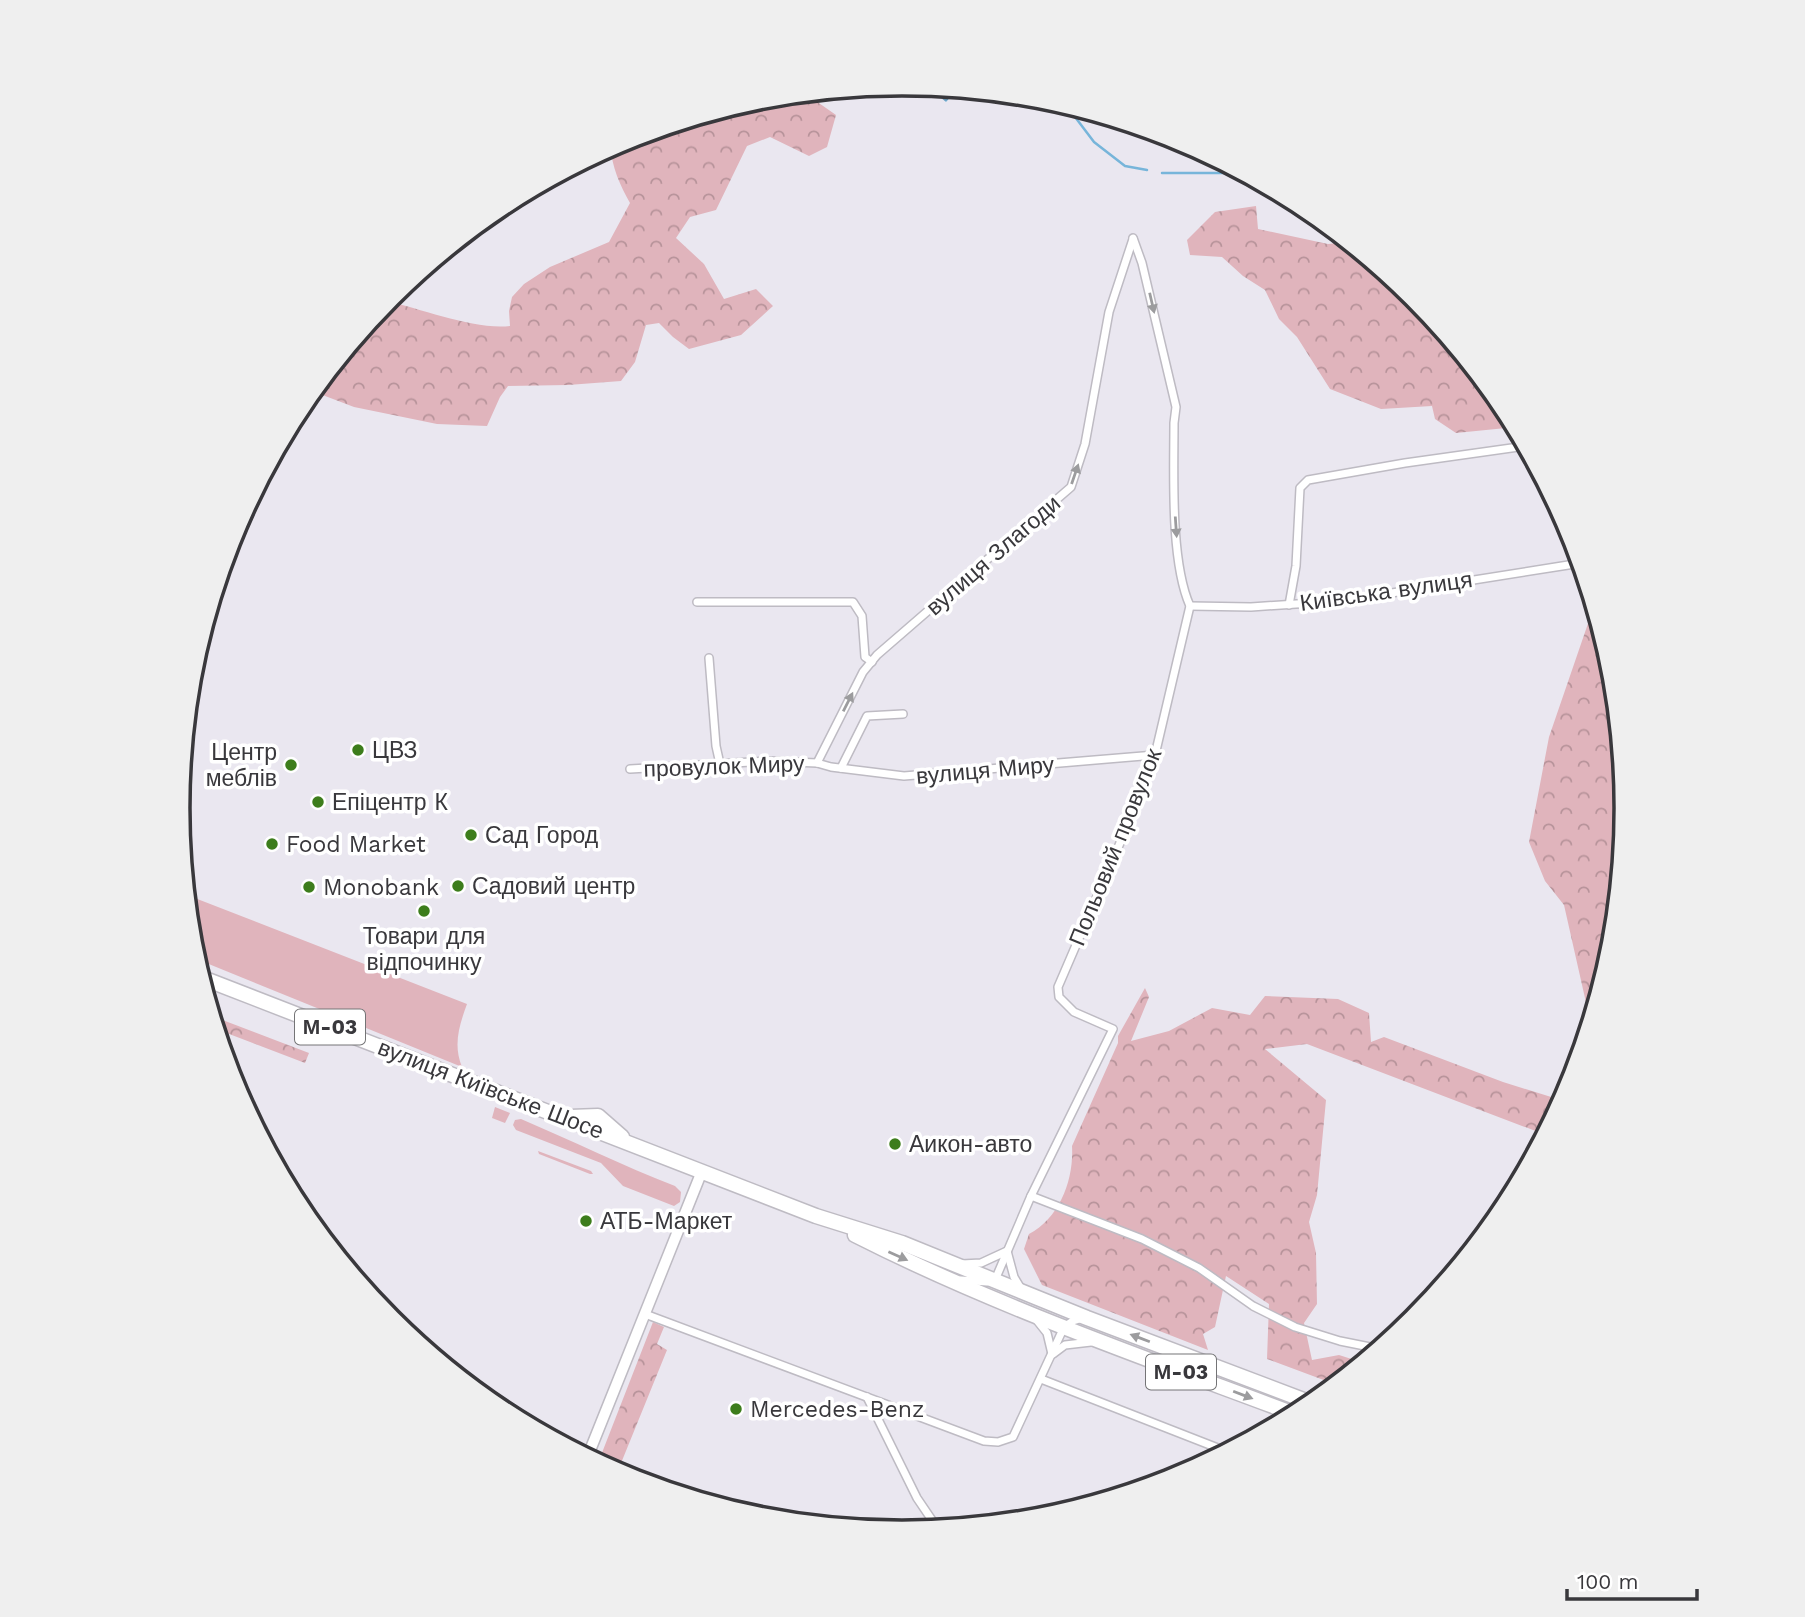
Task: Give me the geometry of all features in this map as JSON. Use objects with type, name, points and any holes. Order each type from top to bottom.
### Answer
[{"type":"highway","name":"вулиця Київське Шосе","points":[[212,982],[553,1114],[573,1117],[598,1116],[620,1136],[635,1145],[702,1171]]},
{"type":"highway","name":"М-03","points":[[702,1171],[816,1216],[902,1243],[1087,1318],[1301,1399]]},
{"type":"highway","name":"М-03","points":[[816,1216],[896,1256],[1032,1314],[1284,1410]]},
{"type":"main road","points":[[591,1449],[702,1171]]},
{"type":"street","name":"вулиця Злагоди","points":[[817,763],[863,672],[872,662],[1071,487],[1085,444],[1110,312],[1133,237],[1142,263],[1176,407],[1175,521],[1185,596],[1189,606]]},
{"type":"street","points":[[1289,605],[1296,566],[1300,488],[1308,480],[1516,448]]},
{"type":"street","name":"Київська вулиця","points":[[1189,606],[1251,607],[1341,601],[1571,565]]},
{"type":"street","points":[[697,602],[853,602],[862,616],[865,657],[872,662]]},
{"type":"street","name":"Польовий провулок","points":[[995,1280],[1031,1196],[1114,1029],[1074,1012],[1059,997],[1058,987],[1155,755],[1189,606]]},
{"type":"street","points":[[709,658],[716,746],[720,764]]},
{"type":"street","points":[[841,768],[867,716],[903,714]]},
{"type":"street","name":"вулиця Миру","points":[[817,763],[904,776],[1155,755]]},
{"type":"street","name":"провулок Миру","points":[[631,769],[769,761],[817,763]]},
{"type":"street","points":[[1031,1196],[1142,1238],[1199,1268],[1253,1306],[1295,1327],[1369,1347]]},
{"type":"street","points":[[954,1264],[981,1263],[1007,1251],[1014,1278],[1026,1293]]},
{"type":"street","points":[[954,1280],[995,1280],[999,1293],[1011,1305]]},
{"type":"street","points":[[1054,1304],[1061,1314],[1064,1327]]},
{"type":"street","points":[[645,1314],[984,1441],[998,1442],[1013,1437],[1064,1327],[1073,1321],[1087,1318]]},
{"type":"street","points":[[1032,1314],[1047,1333],[1052,1354]]},
{"type":"street","points":[[1052,1354],[1065,1345],[1106,1343]]},
{"type":"street","points":[[1041,1379],[1217,1448]]},
{"type":"street","points":[[867,1397],[917,1498],[931,1520]]},
{"type":"green space","points":[[817,101],[836,115],[827,147],[809,156],[770,137],[747,146],[716,210],[690,217],[676,238],[704,264],[724,299],[756,289],[773,306],[741,335],[689,349],[659,323],[646,325],[635,362],[621,381],[508,386],[487,426],[437,424],[354,407],[323,395],[367,339],[399,305],[465,322],[510,326],[512,297],[524,284],[550,267],[609,242],[630,203],[612,158],[674,134],[718,121]]},
{"type":"green space","points":[[1256,206],[1258,229],[1328,244],[1336,243],[1406,305],[1438,339],[1468,375],[1504,428],[1456,433],[1435,419],[1432,406],[1381,409],[1330,389],[1297,337],[1279,319],[1265,290],[1243,276],[1222,257],[1190,255],[1187,240],[1215,212]]},
{"type":"green space","points":[[1589,621],[1609,716],[1615,808],[1609,901],[1587,1005],[1564,905],[1545,881],[1529,842],[1549,737]]},
{"type":"green space","points":[[196,898],[467,1004],[458,1036],[462,1067],[208,964]]},
{"type":"green space","points":[[1145,988],[1149,997],[1131,1041],[1169,1031],[1212,1008],[1250,1015],[1265,996],[1338,999],[1369,1013],[1371,1042],[1384,1037],[1503,1082],[1553,1098],[1537,1132],[1307,1044],[1265,1049],[1326,1100],[1317,1195],[1309,1222],[1316,1253],[1317,1304],[1304,1323],[1312,1360],[1339,1355],[1353,1360],[1326,1381],[1267,1359],[1269,1304],[1226,1276],[1215,1327],[1203,1334],[1208,1350],[1042,1285],[1024,1249],[1029,1234],[1049,1218],[1063,1196],[1070,1171],[1072,1146],[1118,1043],[1118,1036]]},
{"type":"green space","points":[[223,1020],[309,1053],[305,1063],[227,1033]]},
{"type":"green space","points":[[495,1107],[510,1113],[505,1123],[492,1118]]},
{"type":"green space","points":[[521,1119],[675,1186],[681,1192],[680,1202],[674,1206],[623,1186],[601,1163],[516,1130],[513,1125],[515,1120]]},
{"type":"green space","points":[[538,1151],[591,1171],[593,1174],[539,1154]]},
{"type":"green space","points":[[653,1322],[664,1327],[657,1344],[667,1350],[621,1463],[602,1454]]},
{"type":"waterway","points":[[1076,118],[1094,142],[1125,166],[1147,170]]},
{"type":"waterway","points":[[1162,173],[1224,173]]},
{"type":"place","name":"ЦВЗ","points":[[358,750]]},
{"type":"place","name":"Центр меблів","points":[[291,765]]},
{"type":"place","name":"Епіцентр К","points":[[318,802]]},
{"type":"place","name":"Сад Город","points":[[471,835]]},
{"type":"place","name":"Food Market","points":[[272,844]]},
{"type":"place","name":"Садовий центр","points":[[458,886]]},
{"type":"place","name":"Monobank","points":[[309,887]]},
{"type":"place","name":"Товари для відпочинку","points":[[424,911]]},
{"type":"place","name":"Аикон-авто","points":[[895,1144]]},
{"type":"place","name":"АТБ-Маркет","points":[[586,1221]]},
{"type":"place","name":"Mercedes-Benz","points":[[736,1409]]}]
